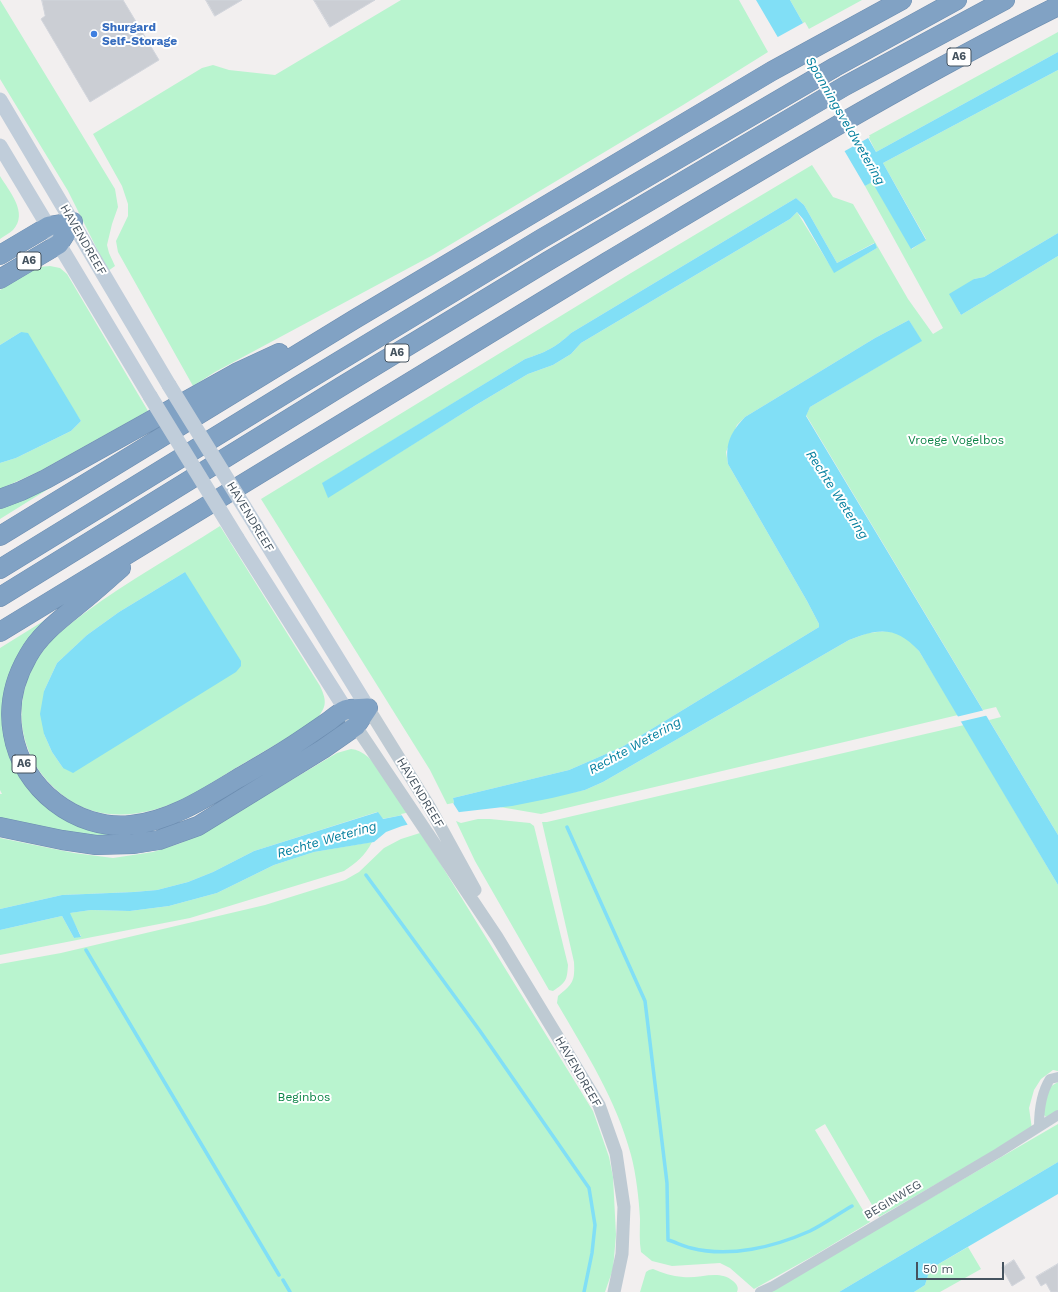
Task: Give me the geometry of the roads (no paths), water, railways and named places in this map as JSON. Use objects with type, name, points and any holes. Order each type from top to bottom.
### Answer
[{"type":"highway","points":[[0,536],[355,319],[772,71],[902,0]]},
{"type":"highway","name":"A6","points":[[0,569],[541,239],[786,95],[956,0]]},
{"type":"highway","name":"A6","points":[[0,597],[528,273],[797,113],[1005,0]]},
{"type":"highway","name":"A6","points":[[0,632],[544,300],[812,140],[985,42],[1058,6]]},
{"type":"highway","points":[[49,226],[74,222]]},
{"type":"highway","points":[[59,244],[74,222]]},
{"type":"highway","name":"A6","points":[[0,256],[49,226]]},
{"type":"highway","name":"A6","points":[[0,278],[59,244]]},
{"type":"highway","points":[[0,499],[46,479],[238,372],[355,319]]},
{"type":"highway","name":"A6","points":[[163,532],[41,637],[28,654],[18,674],[13,693],[11,713],[13,734],[16,747],[27,772],[39,788],[53,801],[84,819],[104,824],[131,825],[156,821],[182,810],[212,794],[280,754],[346,710]]},
{"type":"highway","points":[[346,710],[368,708]]},
{"type":"highway","points":[[0,827],[62,840],[96,845],[134,844],[159,840],[198,826],[323,748],[356,726],[368,708]]},
{"type":"main road","name":"HAVENDREEF","points":[[0,100],[74,222],[169,384],[368,708]]},
{"type":"main road","name":"HAVENDREEF","points":[[0,146],[237,538],[346,710]]},
{"type":"street","name":"HAVENDREEF","points":[[368,708],[430,808],[477,893],[497,937]]},
{"type":"street","name":"HAVENDREEF","points":[[346,710],[497,937],[599,1105],[616,1153],[624,1207],[622,1254],[614,1292]]},
{"type":"street","points":[[1038,1127],[1039,1112],[1045,1087],[1050,1079],[1058,1077]]},
{"type":"street","name":"BEGINWEG","points":[[760,1292],[773,1286],[938,1189],[1058,1116]]},
{"type":"water","name":"Spanningsveldwetering","points":[[756,0],[790,0],[876,152],[1058,52],[1058,70],[883,163],[926,240],[911,249],[872,182],[865,186]]},
{"type":"water","points":[[796,198],[804,205],[837,263],[875,243],[877,248],[834,273],[803,219],[797,212],[790,219],[581,343],[571,354],[553,365],[528,374],[328,498],[322,483],[525,359],[545,352],[555,346],[571,333]]},
{"type":"water","points":[[1058,233],[1058,256],[961,315],[949,294],[974,279],[984,277]]},
{"type":"water","name":"Rechte Wetering","points":[[909,320],[922,341],[810,407],[806,416],[1058,835],[1058,885],[919,651],[903,637],[895,633],[878,632],[869,633],[849,640],[603,782],[585,790],[512,806],[460,812],[402,826],[386,832],[374,842],[314,852],[274,865],[217,893],[169,906],[130,911],[91,910],[70,913],[81,937],[74,938],[62,916],[0,930],[0,909],[62,895],[157,890],[188,882],[213,872],[254,851],[378,812],[383,819],[448,806],[454,803],[453,798],[569,770],[622,747],[819,627],[819,624],[807,601],[728,464],[728,444],[736,428],[745,417],[875,338]]},
{"type":"water","points":[[21,332],[28,333],[81,421],[71,431],[16,458],[0,463],[0,345]]},
{"type":"water","points":[[185,572],[241,661],[241,666],[236,672],[73,773],[63,768],[52,752],[44,734],[40,714],[44,691],[57,663],[87,635],[119,612]]},
{"type":"water","points":[[1058,1162],[1058,1194],[930,1269],[925,1285],[914,1292],[839,1292]]},
{"type":"waterway","points":[[567,827],[645,1001],[667,1183],[668,1240],[706,1251],[721,1252],[752,1249],[782,1242],[810,1231],[852,1206]]},
{"type":"waterway","points":[[366,875],[480,1031],[589,1188],[595,1225],[592,1253],[584,1292]]},
{"type":"waterway","points":[[86,950],[279,1275]]},
{"type":"waterway","points":[[283,1280],[290,1292]]},
{"type":"place","name":"Shurgard Self-Storage","points":[[94,34]]},
{"type":"park label","name":"Vroege Vogelbos","points":[[956,440]]},
{"type":"park label","name":"Beginbos","points":[[304,1097]]}]
